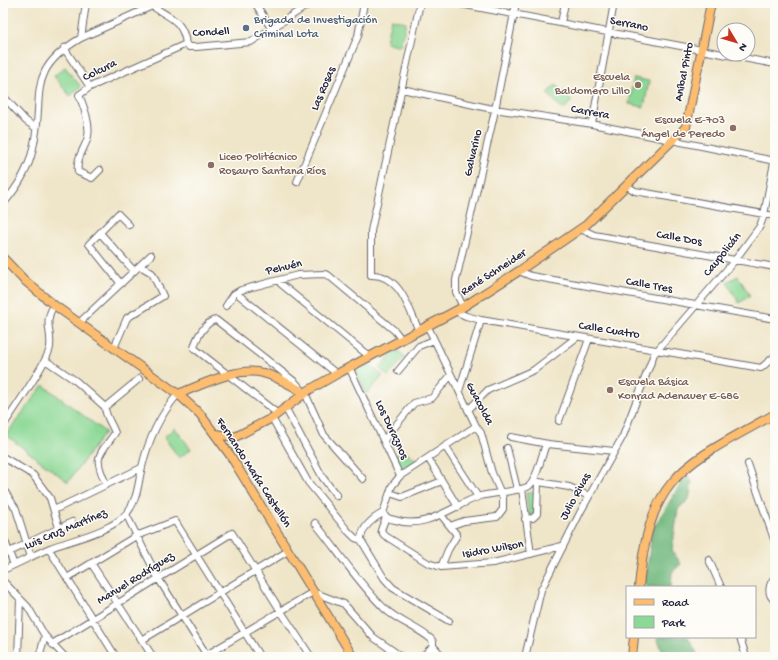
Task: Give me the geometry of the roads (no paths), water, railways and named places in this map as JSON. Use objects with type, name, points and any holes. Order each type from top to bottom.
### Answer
[{"type":"main road","name":"Aníbal Pinto","points":[[674,141],[688,123],[711,3]]},
{"type":"main road","name":"René Schneider","points":[[235,437],[275,416],[305,393],[337,374],[455,312],[519,271],[581,229],[674,141]]},
{"type":"main road","name":"Fernando María Castellón","points":[[3,258],[24,280],[54,305],[178,394],[200,414],[230,455],[312,592],[353,657]]},
{"type":"main road","points":[[178,394],[228,375],[261,372],[305,393]]},
{"type":"main road","points":[[639,586],[643,550],[648,527],[666,488],[684,468],[702,455],[774,417]]},
{"type":"main road","points":[[216,434],[235,437],[230,455]]},
{"type":"main road","points":[[632,657],[634,638]]},
{"type":"street","points":[[3,204],[16,187],[29,162],[34,148],[38,96],[44,72],[64,48],[81,38],[86,3]]},
{"type":"street","points":[[255,3],[271,28]]},
{"type":"street","name":"Condell","points":[[81,38],[152,6],[180,24],[185,32],[186,44],[190,47],[250,42],[311,3]]},
{"type":"street","name":"Las Rosas","points":[[297,182],[358,36],[364,3]]},
{"type":"street","points":[[419,331],[399,290],[384,276],[370,275],[371,231],[420,3]]},
{"type":"street","name":"Serrano","points":[[455,3],[775,64]]},
{"type":"street","name":"Galvarino","points":[[463,307],[456,292],[456,280],[495,110],[516,3]]},
{"type":"street","points":[[561,23],[565,3]]},
{"type":"street","points":[[592,124],[614,3]]},
{"type":"street","name":"Colcura","points":[[100,170],[92,178],[78,172],[77,165],[88,138],[87,113],[79,95],[90,87],[186,44]]},
{"type":"street","points":[[64,48],[90,87]]},
{"type":"street","name":"Carrera","points":[[402,89],[495,110],[592,124],[775,160]]},
{"type":"street","points":[[3,96],[36,128]]},
{"type":"street","name":"Caupolicán","points":[[657,350],[735,260],[758,229],[764,215],[775,160]]},
{"type":"street","points":[[627,186],[635,191],[775,216]]},
{"type":"street","points":[[121,284],[89,244],[101,234],[118,214],[129,225]]},
{"type":"street","name":"Calle Dos","points":[[581,229],[594,235],[775,267]]},
{"type":"street","points":[[101,234],[134,271]]},
{"type":"street","points":[[79,323],[151,255]]},
{"type":"street","points":[[114,348],[127,318],[163,296],[152,273],[140,266]]},
{"type":"street","name":"Calle Tres","points":[[519,271],[531,276],[775,319]]},
{"type":"street","name":"Pehuén","points":[[226,306],[234,294],[241,290],[298,275],[324,274],[328,275],[396,331],[402,340]]},
{"type":"street","points":[[281,284],[370,357]]},
{"type":"street","points":[[240,296],[337,374]]},
{"type":"street","points":[[3,426],[46,360],[50,347],[49,314],[54,305]]},
{"type":"street","name":"Calle Cuatro","points":[[455,312],[481,320],[761,368],[775,356]]},
{"type":"street","points":[[363,479],[324,435],[305,393],[290,378],[216,320],[212,320],[207,325],[194,348],[275,416],[308,482],[338,521],[353,536],[361,540],[384,578],[393,588],[448,621]]},
{"type":"street","points":[[459,391],[481,320]]},
{"type":"street","name":"Guacolda","points":[[428,327],[476,426],[482,433],[492,473],[501,492],[503,505],[497,517],[464,521],[450,526]]},
{"type":"street","points":[[468,410],[488,390],[534,370],[577,337]]},
{"type":"street","points":[[559,421],[589,339]]},
{"type":"street","points":[[398,371],[419,346],[434,340]]},
{"type":"street","name":"Julio Rivas","points":[[525,657],[538,596],[562,546],[623,436],[657,350]]},
{"type":"street","points":[[46,360],[76,381],[105,407],[105,413],[112,424],[114,433],[99,456],[98,467],[106,484]]},
{"type":"street","name":"Los Duraznos","points":[[348,368],[384,440],[400,476],[394,483],[384,515]]},
{"type":"street","points":[[384,440],[414,403],[431,400],[451,375]]},
{"type":"street","points":[[105,407],[139,380]]},
{"type":"street","name":"Luis Cruz Martínez","points":[[3,570],[49,549],[110,526],[126,514],[137,495],[141,468],[149,444],[166,408],[178,394]]},
{"type":"street","points":[[286,409],[323,478],[337,496]]},
{"type":"street","points":[[400,476],[476,426]]},
{"type":"street","points":[[511,437],[548,444],[614,451]]},
{"type":"street","points":[[525,519],[533,518],[537,514],[536,482],[545,447],[548,444]]},
{"type":"street","points":[[446,446],[478,497]]},
{"type":"street","points":[[507,448],[519,489],[531,554]]},
{"type":"street","points":[[3,457],[32,475],[50,498],[59,528]]},
{"type":"street","points":[[428,458],[458,507]]},
{"type":"street","points":[[748,464],[775,542]]},
{"type":"street","points":[[54,510],[141,468]]},
{"type":"street","points":[[390,493],[402,497],[442,481]]},
{"type":"street","points":[[361,540],[364,529],[374,518],[384,515],[397,521],[408,522],[441,515],[478,497],[519,489],[536,482],[568,486],[589,496]]},
{"type":"street","points":[[3,489],[16,509],[31,557]]},
{"type":"street","points":[[126,514],[158,578],[206,656],[312,592],[344,604],[373,637],[402,657]]},
{"type":"street","name":"Isidro Wilson","points":[[384,515],[381,530],[384,535],[428,563],[441,568],[493,563],[562,546]]},
{"type":"street","points":[[441,515],[457,535],[448,550],[441,568]]},
{"type":"street","points":[[67,578],[136,536],[175,521],[260,657]]},
{"type":"street","points":[[6,553],[72,522]]},
{"type":"street","points":[[315,523],[362,584],[384,608],[428,637],[433,642],[433,646],[443,657]]},
{"type":"street","name":"Manuel Rodríguez","points":[[52,644],[232,533],[255,571]]},
{"type":"street","points":[[3,536],[6,553],[14,565]]},
{"type":"street","points":[[49,549],[116,657]]},
{"type":"street","points":[[142,640],[288,551]]},
{"type":"street","points":[[709,560],[721,586]]},
{"type":"street","points":[[91,563],[154,657]]},
{"type":"street","points":[[255,571],[311,657]]},
{"type":"street","points":[[775,576],[770,584],[769,590],[775,601]]},
{"type":"street","points":[[3,581],[28,607],[45,636],[65,657]]},
{"type":"street","points":[[18,657],[20,599]]},
{"type":"street","points":[[40,657],[45,636]]},
{"type":"street","points":[[740,638],[746,657]]},
{"type":"street","points":[[422,657],[433,646]]},
{"type":"place","name":"Brigada de Investigación Criminal Lota","points":[[246,28]]},
{"type":"place","name":"Escuela Baldomero Lillo","points":[[638,85]]},
{"type":"place","name":"Escuela E-703 Ángel de Peredo","points":[[733,128]]},
{"type":"place","name":"Liceo Politécnico Rosauro Santana Ríos","points":[[211,165]]},
{"type":"place","name":"Escuela Básica Konrad Adenauer E-686","points":[[610,390]]}]
